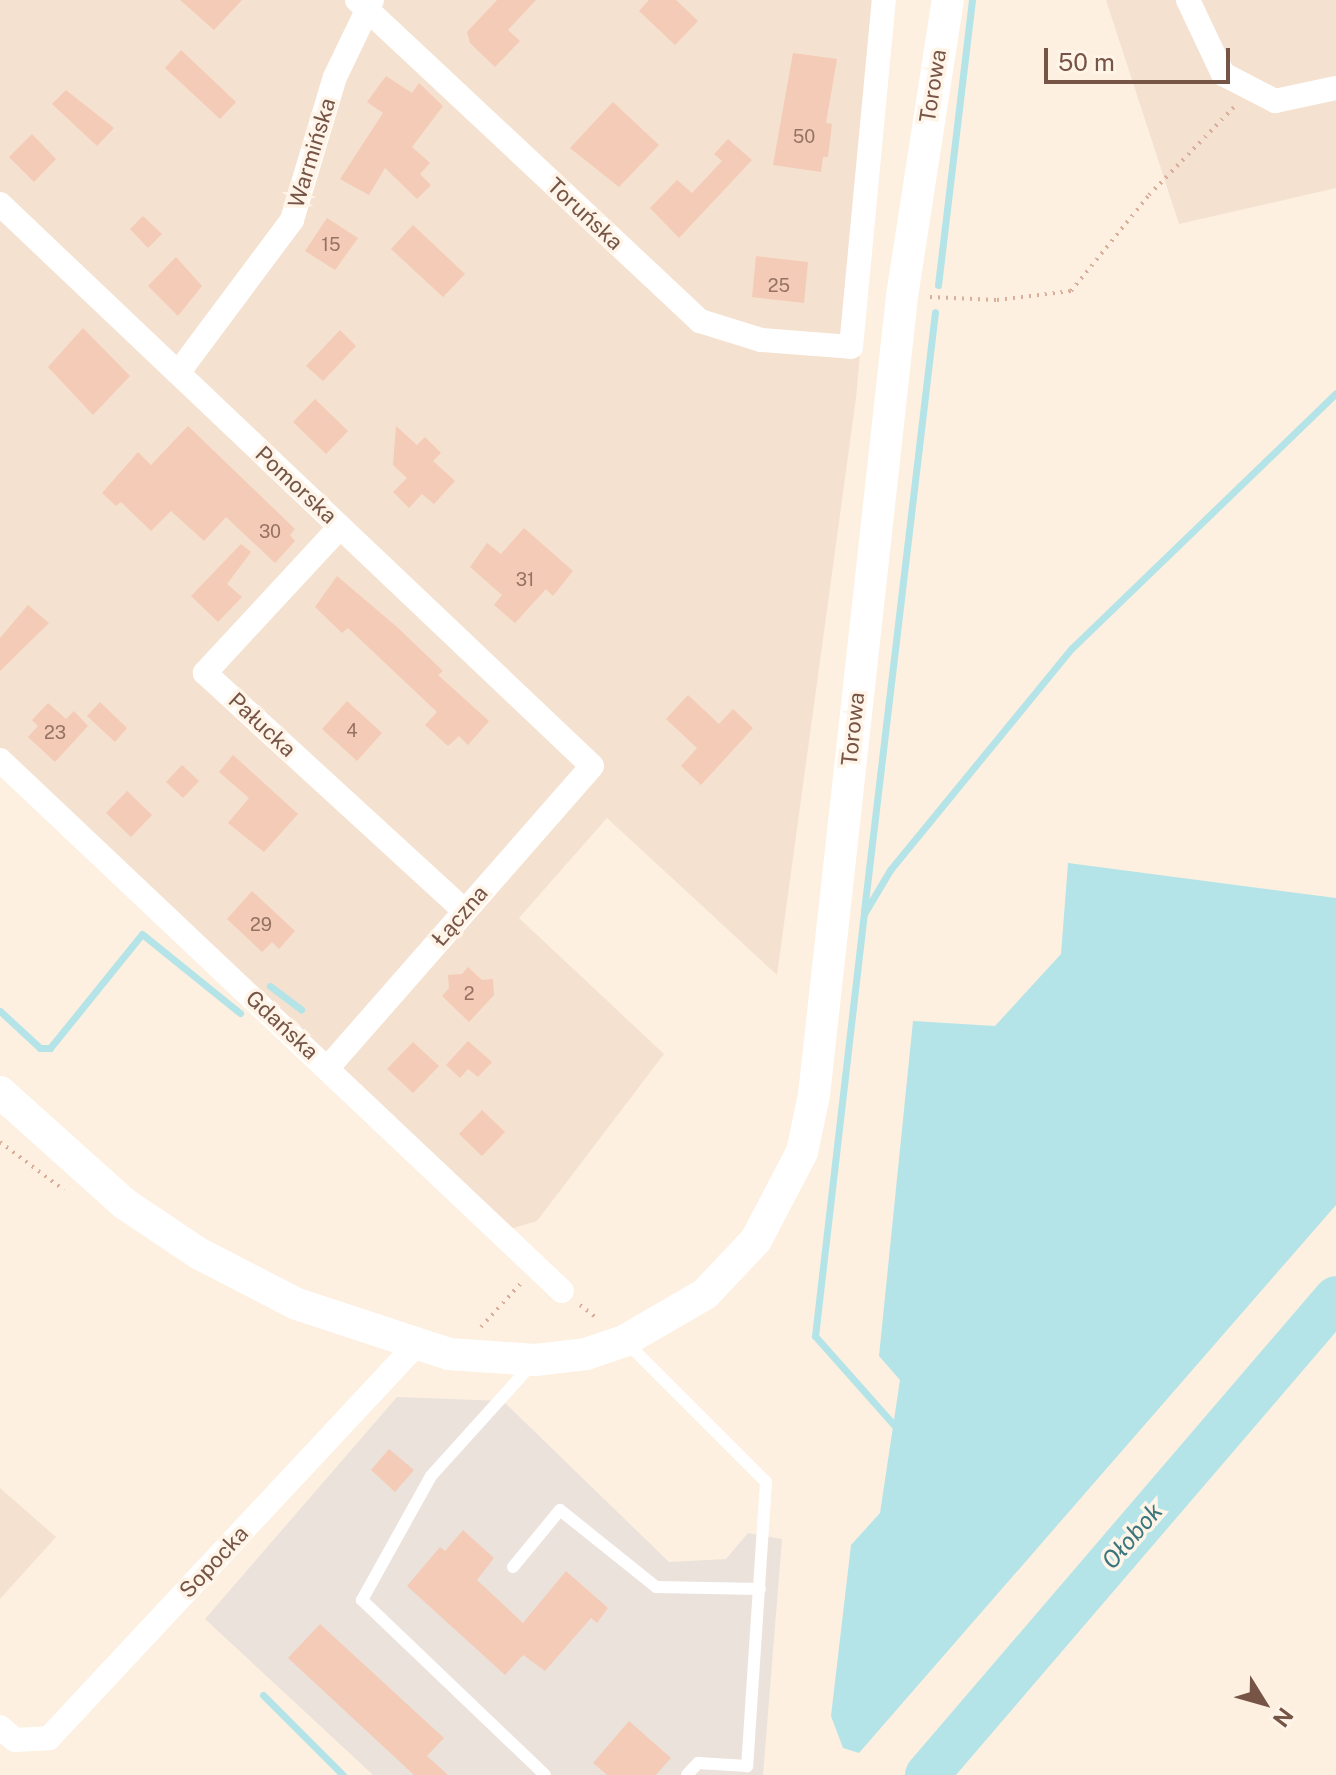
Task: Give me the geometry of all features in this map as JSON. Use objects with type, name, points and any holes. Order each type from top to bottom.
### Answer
[{"type":"street","name":"Toruńska","points":[[364,3],[700,321],[761,340],[851,347],[884,0]]},
{"type":"street","name":"Torowa","points":[[0,1092],[125,1204],[198,1253],[297,1304],[415,1346],[486,1360],[535,1360],[586,1354],[624,1341],[663,1322],[729,1271],[784,1196],[802,1152],[814,1095],[902,296],[948,0]]},
{"type":"street","points":[[1188,0],[1223,74],[1275,101],[1336,88]]},
{"type":"street","name":"Warmińska","points":[[178,373],[292,220],[335,77],[364,3]]},
{"type":"street","name":"Pomorska","points":[[0,204],[592,766]]},
{"type":"street","name":"Pałucka","points":[[340,527],[205,673],[465,911]]},
{"type":"street","name":"Gdańska","points":[[0,760],[562,1291]]},
{"type":"street","name":"Łączna","points":[[328,1068],[592,766]]},
{"type":"street","name":"Sopocka","points":[[0,1727],[15,1740],[49,1738],[415,1346]]},
{"type":"lane","points":[[624,1341],[766,1482],[747,1766],[698,1763],[687,1775]]},
{"type":"lane","points":[[535,1360],[431,1476],[362,1600],[545,1775]]},
{"type":"lane","points":[[513,1567],[560,1510],[656,1587],[760,1589]]},
{"type":"path","points":[[925,297],[997,300],[1071,291],[1149,195],[1252,89]]},
{"type":"path","points":[[923,308],[927,289]]},
{"type":"path","points":[[0,1142],[72,1196]]},
{"type":"path","points":[[476,1332],[536,1266]]},
{"type":"shaded area","points":[[0,0],[892,0],[856,398],[777,975],[607,818],[519,918],[664,1054],[537,1221],[490,1235],[0,775]]},
{"type":"shaded area","points":[[1106,0],[1336,0],[1336,188],[1179,224]]},
{"type":"shaded area","points":[[397,1397],[503,1401],[669,1562],[726,1559],[748,1533],[782,1539],[763,1775],[373,1775],[205,1619]]},
{"type":"shaded area","points":[[0,1488],[56,1537],[0,1599]]},
{"type":"water","points":[[1068,863],[1336,898],[1336,1205],[859,1753],[843,1748],[831,1716],[851,1545],[880,1513],[900,1380],[879,1356],[913,1021],[995,1026],[1061,954]]},
{"type":"building","points":[[180,0],[242,0],[214,30]]},
{"type":"building","points":[[497,0],[536,0],[508,30],[520,41],[495,67],[470,43],[467,32]]},
{"type":"building","points":[[649,0],[676,0],[698,21],[675,45],[639,11]]},
{"type":"building","points":[[181,50],[236,102],[220,119],[165,68]]},
{"type":"building","points":[[793,53],[837,59],[826,123],[832,124],[828,157],[823,157],[821,172],[773,165]]},
{"type":"building","points":[[386,76],[412,93],[419,83],[443,106],[412,147],[430,163],[420,174],[431,185],[417,199],[385,168],[369,195],[340,179],[383,113],[367,102]]},
{"type":"building","points":[[66,90],[114,128],[97,146],[52,104]]},
{"type":"building","points":[[613,102],[659,145],[619,187],[570,148]]},
{"type":"building","points":[[32,134],[56,159],[34,182],[9,157]]},
{"type":"building","points":[[728,139],[752,160],[679,238],[650,208],[677,180],[692,193],[722,161],[714,154]]},
{"type":"building","points":[[143,216],[162,234],[148,248],[130,229]]},
{"type":"building","points":[[327,218],[358,238],[335,270],[305,251]]},
{"type":"building","points":[[413,225],[465,274],[443,297],[391,249]]},
{"type":"building","points":[[756,256],[808,262],[804,303],[752,297]]},
{"type":"building","points":[[176,257],[202,286],[178,316],[148,286]]},
{"type":"building","points":[[83,328],[130,376],[93,415],[48,367]]},
{"type":"building","points":[[340,330],[356,346],[323,381],[306,366]]},
{"type":"building","points":[[315,399],[348,431],[326,454],[293,422]]},
{"type":"building","points":[[188,426],[295,529],[290,535],[295,541],[275,563],[226,517],[204,541],[171,511],[151,531],[121,502],[116,506],[102,493],[138,452],[151,465]]},
{"type":"building","points":[[396,426],[417,445],[425,437],[441,453],[433,461],[455,481],[434,504],[422,494],[409,508],[393,492],[407,478],[393,465]]},
{"type":"building","points":[[524,528],[573,571],[553,596],[546,589],[515,623],[494,605],[502,595],[470,567],[487,543],[501,554]]},
{"type":"building","points":[[241,544],[251,552],[227,584],[242,597],[218,622],[191,596]]},
{"type":"building","points":[[337,576],[397,627],[443,671],[438,675],[489,721],[468,745],[459,736],[448,746],[425,725],[437,712],[348,628],[342,633],[315,607]]},
{"type":"building","points":[[28,605],[49,623],[0,671],[0,638]]},
{"type":"building","points":[[688,695],[719,724],[733,709],[753,728],[701,785],[681,766],[697,748],[666,719]]},
{"type":"building","points":[[347,701],[382,733],[357,761],[322,729]]},
{"type":"building","points":[[100,702],[127,728],[115,742],[87,716]]},
{"type":"building","points":[[48,703],[66,719],[74,711],[88,726],[55,762],[28,737],[38,726],[32,720]]},
{"type":"building","points":[[233,755],[298,814],[264,852],[228,823],[249,798],[219,772]]},
{"type":"building","points":[[182,765],[199,781],[183,798],[166,782]]},
{"type":"building","points":[[127,791],[152,815],[131,837],[106,813]]},
{"type":"building","points":[[252,891],[295,931],[279,949],[272,942],[262,952],[227,919]]},
{"type":"building","points":[[468,967],[482,980],[493,979],[494,995],[469,1022],[442,996],[449,988],[448,975],[462,974]]},
{"type":"building","points":[[468,1041],[492,1062],[478,1077],[468,1069],[460,1078],[446,1065]]},
{"type":"building","points":[[413,1042],[439,1066],[413,1093],[387,1069]]},
{"type":"building","points":[[482,1110],[505,1132],[482,1156],[459,1134]]},
{"type":"building","points":[[389,1449],[414,1470],[395,1492],[371,1470]]},
{"type":"building","points":[[463,1530],[494,1558],[477,1580],[523,1623],[566,1571],[608,1608],[597,1623],[591,1618],[545,1671],[523,1655],[505,1675],[407,1586],[440,1547],[445,1551]]},
{"type":"building","points":[[320,1624],[444,1738],[427,1756],[448,1775],[414,1775],[288,1658]]},
{"type":"building","points":[[629,1721],[671,1758],[656,1775],[607,1775],[593,1763]]},
{"type":"waterway","points":[[938,285],[972,0]]},
{"type":"waterway","points":[[864,911],[935,312]]},
{"type":"waterway","points":[[894,1425],[815,1336],[864,914],[890,870],[1072,648],[1336,393]]},
{"type":"waterway","points":[[0,1011],[40,1048],[50,1048],[142,934],[240,1013]]},
{"type":"waterway","points":[[270,986],[301,1009]]},
{"type":"waterway","name":"Ołobok","points":[[927,1775],[1336,1298]]},
{"type":"waterway","points":[[263,1695],[343,1775]]}]
